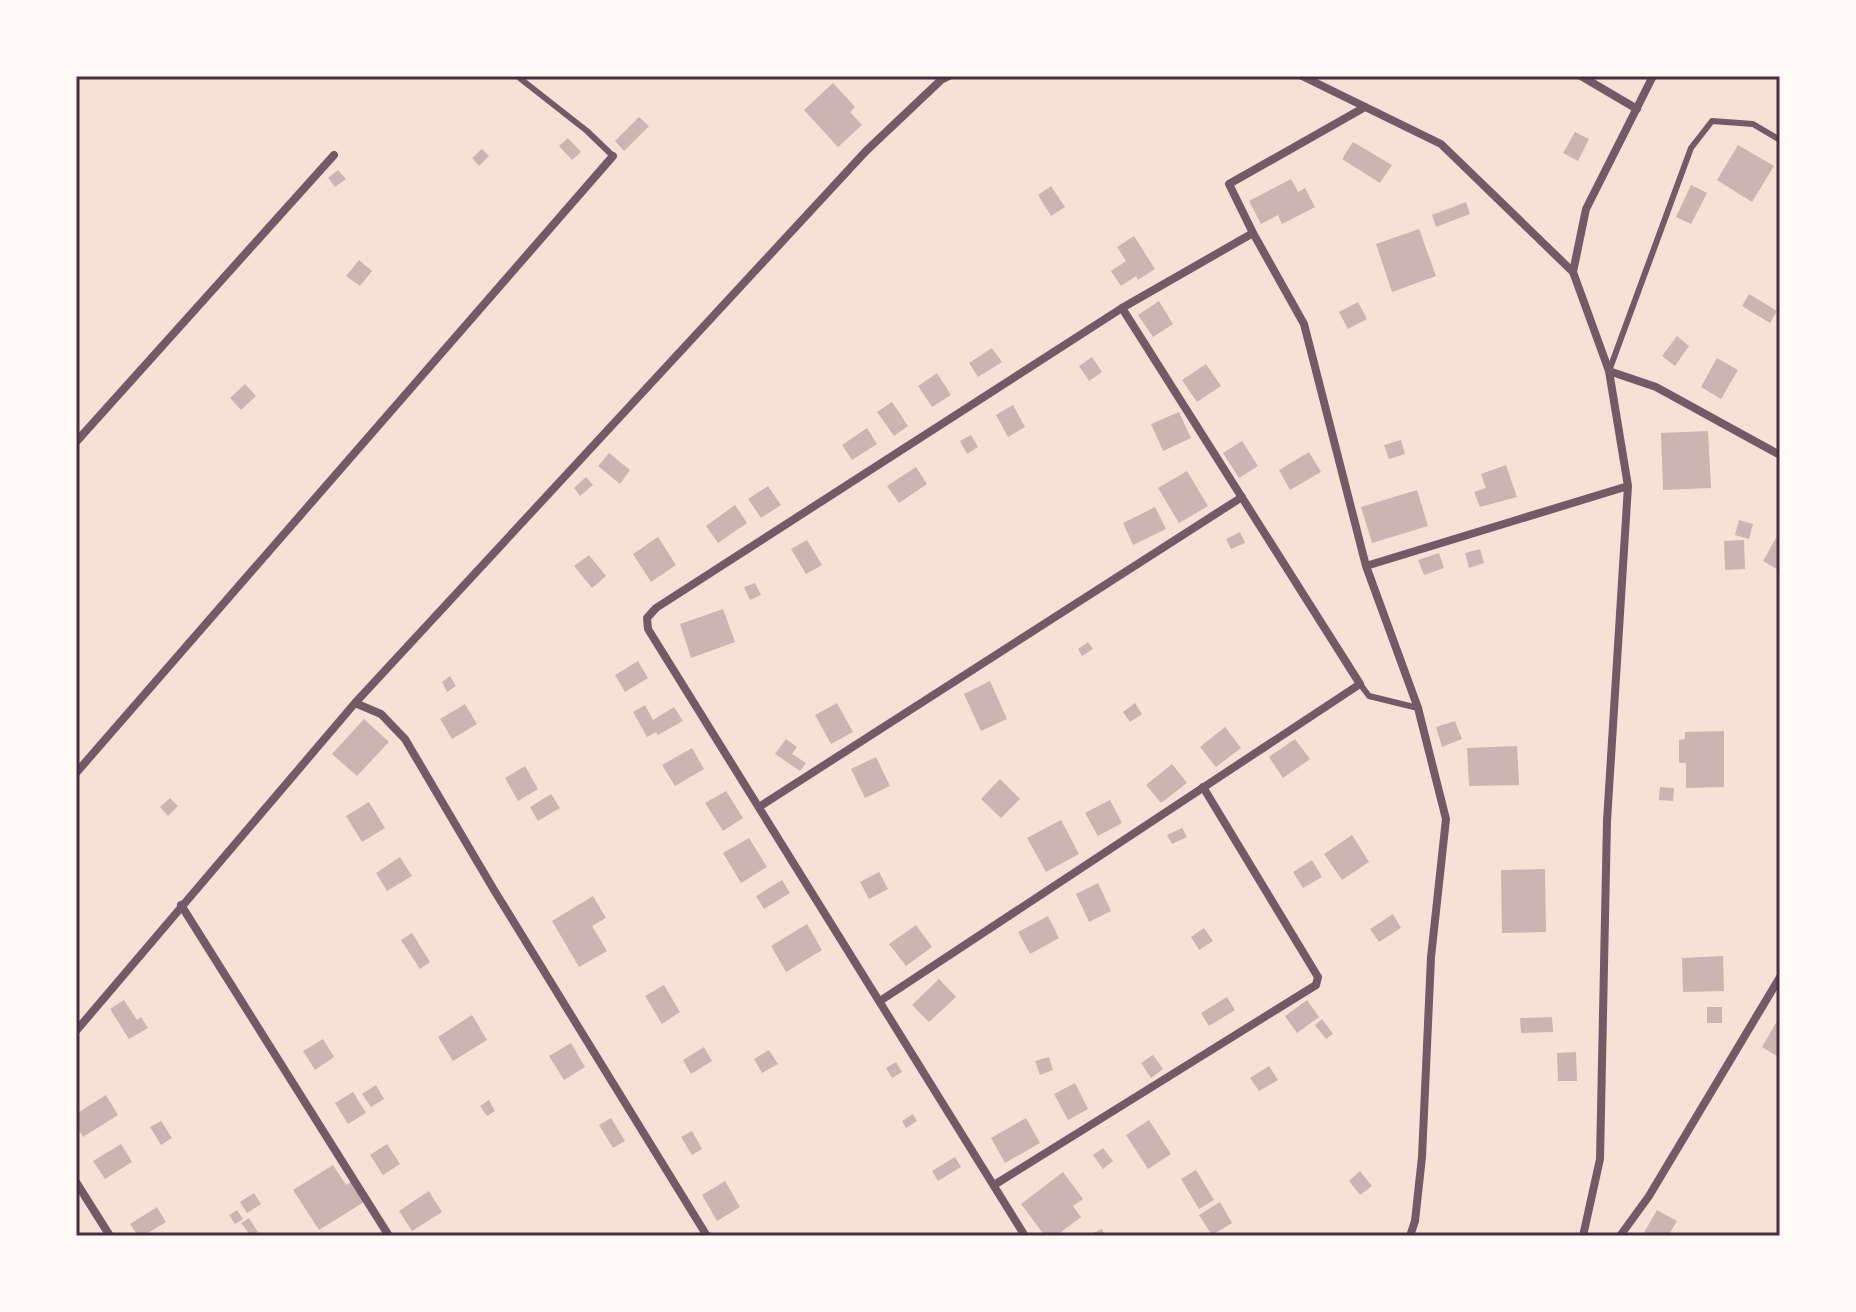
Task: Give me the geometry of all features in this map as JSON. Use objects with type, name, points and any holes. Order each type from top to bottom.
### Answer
[{"type":"street","points":[[76,1031],[355,703],[866,151],[949,76]]},
{"type":"street","points":[[1302,76],[1441,144],[1573,272],[1609,371],[1628,486],[1607,821],[1600,1159],[1583,1236]]},
{"type":"street","points":[[1581,76],[1637,109]]},
{"type":"street","points":[[1573,272],[1586,209],[1653,76]]},
{"type":"street","points":[[1365,107],[1229,184],[1304,324],[1366,566],[1418,708],[1446,819],[1431,957],[1422,1157],[1415,1221],[1410,1236]]},
{"type":"street","points":[[76,442],[334,155]]},
{"type":"street","points":[[76,773],[613,156]]},
{"type":"street","points":[[1025,1236],[648,629],[647,618],[656,608],[1122,308],[1253,233]]},
{"type":"street","points":[[880,1001],[1360,684],[1122,308]]},
{"type":"street","points":[[1609,371],[1656,387],[1780,455]]},
{"type":"street","points":[[1366,566],[1628,486]]},
{"type":"street","points":[[759,807],[1242,497]]},
{"type":"street","points":[[355,703],[381,714],[405,739],[707,1236]]},
{"type":"street","points":[[994,1185],[1316,985],[1318,977],[1203,787]]},
{"type":"street","points":[[181,905],[389,1236]]},
{"type":"street","points":[[1620,1236],[1649,1196],[1780,977]]},
{"type":"street","points":[[76,1182],[110,1236]]},
{"type":"lane","points":[[517,76],[587,131],[613,156]]},
{"type":"lane","points":[[1609,371],[1691,148],[1712,121],[1753,124],[1780,140]]},
{"type":"lane","points":[[1360,684],[1369,696],[1418,708]]},
{"type":"building","points":[[833,83],[855,107],[850,112],[862,125],[838,147],[804,110]]},
{"type":"building","points":[[639,117],[649,126],[624,151],[615,141]]},
{"type":"building","points":[[1575,132],[1589,139],[1578,161],[1563,153]]},
{"type":"building","points":[[568,138],[581,152],[572,160],[559,146]]},
{"type":"building","points":[[1353,142],[1392,165],[1380,183],[1342,159]]},
{"type":"building","points":[[1738,145],[1774,166],[1752,202],[1717,180]]},
{"type":"building","points":[[482,149],[489,156],[479,166],[472,158]]},
{"type":"building","points":[[338,170],[346,179],[335,187],[328,178]]},
{"type":"building","points":[[1291,179],[1298,192],[1305,188],[1315,207],[1282,224],[1278,215],[1261,224],[1249,201]]},
{"type":"building","points":[[1691,185],[1707,193],[1691,224],[1676,217]]},
{"type":"building","points":[[1051,186],[1065,207],[1051,216],[1038,195]]},
{"type":"building","points":[[1466,202],[1470,214],[1436,227],[1432,215]]},
{"type":"building","points":[[1419,229],[1436,276],[1392,292],[1376,244]]},
{"type":"building","points":[[1134,236],[1155,269],[1121,286],[1111,271],[1126,261],[1117,247]]},
{"type":"building","points":[[359,260],[372,271],[360,286],[346,276]]},
{"type":"building","points":[[1749,294],[1777,311],[1770,323],[1742,306]]},
{"type":"building","points":[[1159,301],[1173,324],[1153,337],[1138,315]]},
{"type":"building","points":[[1358,302],[1367,319],[1348,329],[1339,312]]},
{"type":"building","points":[[1677,336],[1689,346],[1675,366],[1662,356]]},
{"type":"building","points":[[992,348],[1002,362],[978,377],[969,363]]},
{"type":"building","points":[[1092,357],[1102,372],[1089,381],[1079,366]]},
{"type":"building","points":[[1717,358],[1738,370],[1721,399],[1701,387]]},
{"type":"building","points":[[1206,364],[1221,386],[1197,402],[1182,380]]},
{"type":"building","points":[[937,373],[951,395],[932,407],[918,386]]},
{"type":"building","points":[[245,384],[256,396],[241,410],[230,398]]},
{"type":"building","points":[[892,402],[908,426],[894,436],[877,412]]},
{"type":"building","points":[[1013,405],[1025,427],[1008,437],[996,415]]},
{"type":"building","points":[[1179,412],[1191,438],[1163,451],[1151,424]]},
{"type":"building","points":[[867,428],[877,444],[852,460],[842,445]]},
{"type":"building","points":[[1708,431],[1711,488],[1663,490],[1661,433]]},
{"type":"building","points":[[971,435],[978,447],[967,454],[960,441]]},
{"type":"building","points":[[1401,440],[1405,454],[1389,459],[1384,445]]},
{"type":"building","points":[[1242,441],[1258,466],[1239,478],[1223,453]]},
{"type":"building","points":[[1309,452],[1321,472],[1290,490],[1279,470]]},
{"type":"building","points":[[609,453],[630,470],[620,484],[598,466]]},
{"type":"building","points":[[1506,465],[1517,497],[1480,507],[1474,492],[1486,488],[1481,474]]},
{"type":"building","points":[[916,467],[927,484],[899,503],[887,486]]},
{"type":"building","points":[[1187,471],[1208,506],[1179,523],[1158,488]]},
{"type":"building","points":[[586,477],[593,485],[580,496],[574,488]]},
{"type":"building","points":[[768,486],[781,505],[761,518],[748,499]]},
{"type":"building","points":[[1417,490],[1428,526],[1372,543],[1361,507]]},
{"type":"building","points":[[735,505],[747,523],[718,543],[706,526]]},
{"type":"building","points":[[1155,507],[1166,529],[1133,545],[1123,523]]},
{"type":"building","points":[[1739,520],[1753,524],[1749,539],[1735,535]]},
{"type":"building","points":[[1780,531],[1780,571],[1763,561]]},
{"type":"building","points":[[1240,532],[1245,543],[1231,549],[1226,539]]},
{"type":"building","points":[[658,537],[676,565],[651,582],[633,554]]},
{"type":"building","points":[[807,540],[822,565],[806,574],[791,549]]},
{"type":"building","points":[[1744,540],[1745,569],[1725,570],[1724,541]]},
{"type":"building","points":[[1480,549],[1484,563],[1469,568],[1465,553]]},
{"type":"building","points":[[1439,553],[1444,568],[1424,575],[1418,560]]},
{"type":"building","points":[[589,555],[606,576],[592,588],[574,566]]},
{"type":"building","points":[[755,583],[761,595],[750,600],[744,587]]},
{"type":"building","points":[[723,609],[735,642],[691,658],[680,624]]},
{"type":"building","points":[[1088,642],[1093,649],[1082,656],[1078,649]]},
{"type":"building","points":[[638,661],[648,678],[625,692],[615,675]]},
{"type":"building","points":[[450,676],[456,686],[447,692],[442,682]]},
{"type":"building","points":[[990,681],[1007,719],[981,731],[964,694]]},
{"type":"building","points":[[837,703],[853,732],[831,744],[815,715]]},
{"type":"building","points":[[1135,703],[1142,714],[1130,722],[1123,712]]},
{"type":"building","points":[[465,704],[477,724],[452,739],[440,719]]},
{"type":"building","points":[[645,705],[653,720],[674,707],[683,721],[658,735],[656,732],[647,737],[633,712]]},
{"type":"building","points":[[364,719],[389,742],[357,776],[332,754]]},
{"type":"building","points":[[1455,721],[1462,739],[1442,747],[1436,727]]},
{"type":"building","points":[[1225,727],[1241,748],[1216,767],[1200,747]]},
{"type":"building","points":[[1724,731],[1724,787],[1686,788],[1686,763],[1679,763],[1679,740],[1685,739],[1685,732]]},
{"type":"building","points":[[786,739],[797,747],[792,754],[806,763],[800,771],[775,754]]},
{"type":"building","points":[[1295,739],[1310,759],[1283,778],[1269,757]]},
{"type":"building","points":[[1517,746],[1519,785],[1469,786],[1467,748]]},
{"type":"building","points":[[692,748],[704,769],[675,786],[662,765]]},
{"type":"building","points":[[876,757],[890,786],[865,798],[851,769]]},
{"type":"building","points":[[1172,764],[1187,783],[1161,803],[1146,785]]},
{"type":"building","points":[[525,766],[538,789],[518,801],[505,778]]},
{"type":"building","points":[[1000,779],[1020,799],[1001,818],[981,799]]},
{"type":"building","points":[[1660,787],[1674,788],[1673,801],[1659,800]]},
{"type":"building","points":[[726,791],[743,818],[723,831],[705,803]]},
{"type":"building","points":[[551,794],[560,808],[538,821],[530,807]]},
{"type":"building","points":[[170,798],[178,806],[168,816],[160,807]]},
{"type":"building","points":[[1110,800],[1122,823],[1098,836],[1085,813]]},
{"type":"building","points":[[369,802],[385,828],[362,842],[346,816]]},
{"type":"building","points":[[1061,820],[1079,854],[1046,872],[1027,838]]},
{"type":"building","points":[[1182,828],[1187,837],[1172,844],[1167,835]]},
{"type":"building","points":[[1352,835],[1369,862],[1342,880],[1324,854]]},
{"type":"building","points":[[749,838],[767,867],[741,883],[723,853]]},
{"type":"building","points":[[400,857],[412,876],[387,891],[376,873]]},
{"type":"building","points":[[1312,860],[1322,877],[1303,888],[1293,872]]},
{"type":"building","points":[[1545,869],[1546,932],[1502,933],[1501,870]]},
{"type":"building","points":[[879,872],[888,889],[869,899],[860,882]]},
{"type":"building","points":[[782,880],[790,893],[764,909],[756,896]]},
{"type":"building","points":[[1098,883],[1111,911],[1089,922],[1076,894]]},
{"type":"building","points":[[593,896],[606,918],[592,926],[607,951],[579,967],[552,921]]},
{"type":"building","points":[[1393,914],[1401,928],[1379,942],[1370,929]]},
{"type":"building","points":[[1048,916],[1059,938],[1030,954],[1018,932]]},
{"type":"building","points":[[807,924],[822,950],[786,972],[771,946]]},
{"type":"building","points":[[916,925],[932,947],[906,966],[889,944]]},
{"type":"building","points":[[1204,928],[1213,941],[1199,950],[1191,937]]},
{"type":"building","points":[[412,933],[430,962],[420,969],[401,940]]},
{"type":"building","points":[[1723,956],[1724,991],[1683,992],[1682,958]]},
{"type":"building","points":[[939,979],[956,997],[929,1022],[912,1005]]},
{"type":"building","points":[[664,985],[680,1012],[662,1024],[645,996]]},
{"type":"building","points":[[1227,997],[1235,1010],[1209,1026],[1201,1013]]},
{"type":"building","points":[[124,1000],[137,1020],[141,1017],[148,1028],[129,1039],[110,1009]]},
{"type":"building","points":[[1307,1000],[1319,1017],[1297,1033],[1285,1016]]},
{"type":"building","points":[[1707,1007],[1722,1007],[1722,1023],[1707,1023]]},
{"type":"building","points":[[472,1015],[487,1040],[453,1061],[438,1037]]},
{"type":"building","points":[[1780,1016],[1780,1058],[1762,1047]]},
{"type":"building","points":[[1552,1017],[1553,1032],[1521,1033],[1520,1018]]},
{"type":"building","points":[[1322,1019],[1333,1034],[1326,1039],[1315,1025]]},
{"type":"building","points":[[323,1039],[334,1057],[315,1070],[303,1051]]},
{"type":"building","points":[[571,1043],[585,1067],[564,1080],[549,1056]]},
{"type":"building","points":[[704,1047],[712,1061],[691,1074],[683,1060]]},
{"type":"building","points":[[769,1050],[778,1064],[762,1073],[754,1059]]},
{"type":"building","points":[[1576,1052],[1577,1081],[1558,1081],[1557,1053]]},
{"type":"building","points":[[1153,1055],[1163,1069],[1151,1078],[1141,1063]]},
{"type":"building","points":[[1049,1057],[1053,1070],[1040,1075],[1035,1061]]},
{"type":"building","points":[[896,1062],[902,1072],[892,1078],[886,1068]]},
{"type":"building","points":[[1269,1066],[1278,1080],[1259,1091],[1250,1078]]},
{"type":"building","points":[[1075,1083],[1088,1109],[1068,1120],[1054,1094]]},
{"type":"building","points":[[376,1085],[384,1099],[371,1107],[362,1094]]},
{"type":"building","points":[[353,1092],[366,1113],[348,1124],[335,1103]]},
{"type":"building","points":[[106,1095],[118,1115],[83,1137],[76,1125],[76,1114]]},
{"type":"building","points":[[489,1100],[495,1111],[487,1116],[480,1106]]},
{"type":"building","points":[[913,1114],[917,1121],[906,1128],[902,1121]]},
{"type":"building","points":[[611,1118],[625,1141],[613,1148],[599,1125]]},
{"type":"building","points":[[1026,1118],[1040,1143],[1005,1163],[991,1138]]},
{"type":"building","points":[[1149,1120],[1171,1154],[1148,1169],[1126,1135]]},
{"type":"building","points":[[161,1121],[172,1138],[161,1145],[150,1127]]},
{"type":"building","points":[[692,1131],[702,1149],[692,1155],[681,1137]]},
{"type":"building","points":[[121,1144],[132,1162],[105,1179],[93,1161]]},
{"type":"building","points":[[387,1144],[400,1164],[383,1175],[370,1155]]},
{"type":"building","points":[[1103,1148],[1113,1161],[1103,1169],[1093,1155]]},
{"type":"building","points":[[955,1157],[961,1167],[938,1181],[932,1171]]},
{"type":"building","points":[[333,1165],[346,1185],[351,1182],[364,1202],[319,1230],[293,1190]]},
{"type":"building","points":[[1196,1170],[1214,1200],[1199,1209],[1181,1179]]},
{"type":"building","points":[[1360,1171],[1372,1186],[1360,1195],[1349,1181]]},
{"type":"building","points":[[1063,1172],[1083,1199],[1073,1206],[1081,1217],[1056,1236],[1045,1236],[1021,1204]]},
{"type":"building","points":[[725,1181],[740,1207],[717,1221],[702,1195]]},
{"type":"building","points":[[429,1191],[442,1212],[412,1231],[399,1211]]},
{"type":"building","points":[[254,1193],[261,1204],[247,1213],[240,1202]]},
{"type":"building","points":[[1220,1202],[1232,1223],[1212,1235],[1199,1215]]},
{"type":"building","points":[[157,1207],[166,1222],[138,1236],[130,1224]]},
{"type":"building","points":[[237,1210],[243,1219],[235,1224],[229,1215]]},
{"type":"building","points":[[1657,1210],[1677,1221],[1668,1236],[1642,1236]]},
{"type":"building","points":[[249,1218],[258,1232],[251,1236],[241,1223]]},
{"type":"building","points":[[1102,1229],[1105,1236],[1086,1236]]}]
